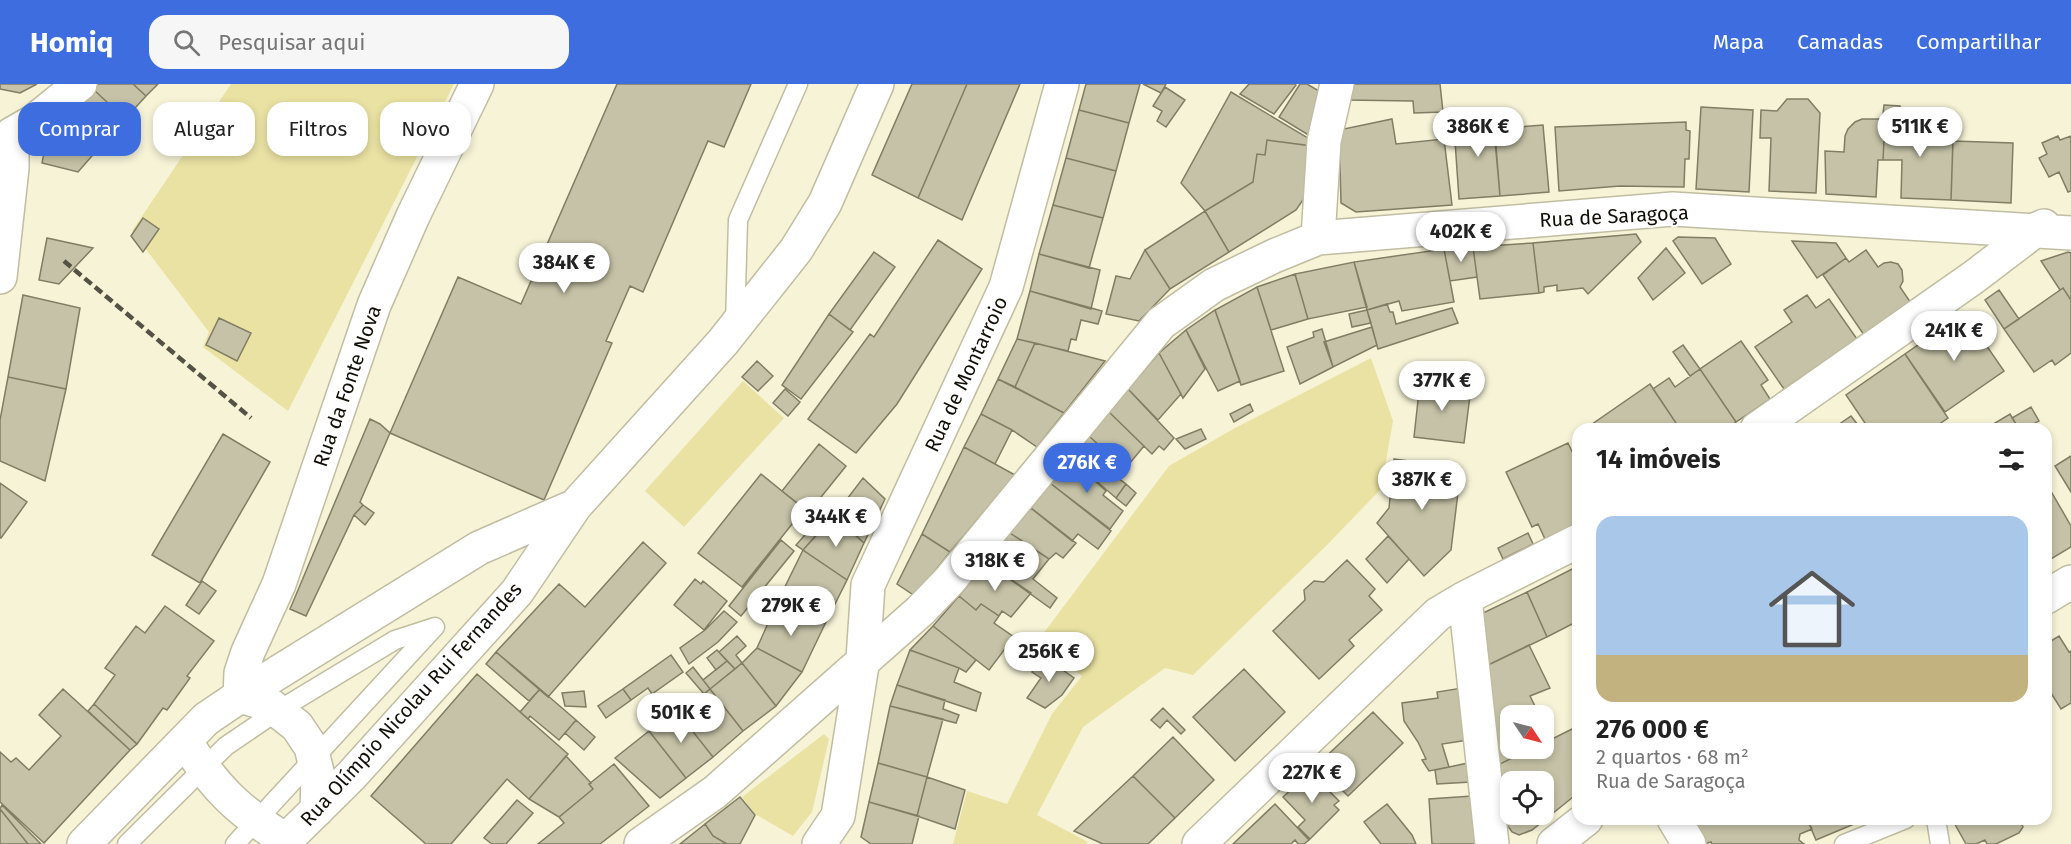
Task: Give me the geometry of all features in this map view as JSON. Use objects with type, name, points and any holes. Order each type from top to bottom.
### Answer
[{"type":"street","name":"Rua da Fonte Nova","points":[[240,696],[241,673],[248,652],[279,584],[375,305],[413,216],[477,84]]},
{"type":"street","name":"Rua Olímpio Nicolau Rui Fernandes","points":[[286,843],[351,776],[517,592],[575,506],[735,328],[796,250],[825,203],[877,84]]},
{"type":"street","name":"Rua de Montarroio","points":[[819,844],[838,816],[864,659],[868,585],[1006,287],[1062,84]]},
{"type":"street","points":[[1318,238],[1324,141],[1337,84]]},
{"type":"street","points":[[0,277],[12,168],[6,131],[33,122],[77,85]]},
{"type":"street","name":"Rua de Saragoça","points":[[641,844],[715,792],[920,611],[949,581],[1161,323],[1215,285],[1274,256],[1318,238],[1673,209],[2037,229],[2071,233]]},
{"type":"street","points":[[1765,423],[1974,277],[2037,229],[2071,214]]},
{"type":"street","name":"Rua Olímpio Nicolau Rui Fernandes","points":[[84,844],[206,719],[479,548],[575,506]]},
{"type":"street","points":[[1199,844],[1438,614],[1572,544]]},
{"type":"street","points":[[2052,593],[2071,582]]},
{"type":"street","points":[[1465,598],[1492,844]]},
{"type":"street","points":[[240,696],[270,705],[297,726],[314,758],[318,776],[317,810]]},
{"type":"street","points":[[185,741],[202,768],[235,805],[246,833],[286,843]]},
{"type":"street","points":[[1554,844],[1578,825]]},
{"type":"street","points":[[1678,825],[1689,844]]},
{"type":"lane","points":[[735,328],[738,220],[798,84]]},
{"type":"lane","points":[[127,844],[226,746],[279,710],[395,640],[435,627],[246,833]]},
{"type":"lane","points":[[1844,844],[1891,825]]},
{"type":"lane","points":[[1937,825],[1940,844]]},
{"type":"shaded area","points":[[231,84],[454,84],[445,102],[380,102],[380,156],[417,156],[288,411],[203,347],[209,332],[132,231],[183,156],[255,156],[255,102],[219,102]]},
{"type":"shaded area","points":[[1371,358],[1393,421],[1381,489],[1327,545],[1193,675],[1165,668],[1083,727],[1037,815],[1088,842],[1086,844],[953,844],[967,791],[1007,804],[1052,714],[1082,676],[1037,642],[1169,466],[1235,428]]},
{"type":"shaded area","points":[[743,381],[784,418],[684,527],[645,491]]},
{"type":"shaded area","points":[[824,734],[829,739],[812,812],[793,836],[755,814],[742,797]]},
{"type":"building","points":[[0,84],[37,84],[20,93],[0,89]]},
{"type":"building","points":[[97,84],[133,84],[146,96],[141,102],[107,102],[93,89]]},
{"type":"building","points":[[133,84],[158,84],[146,96]]},
{"type":"building","points":[[617,84],[751,84],[724,147],[708,141],[643,292],[630,286],[606,341],[612,343],[544,500],[390,433],[458,277],[521,304]]},
{"type":"building","points":[[912,84],[967,84],[918,198],[872,175]]},
{"type":"building","points":[[967,84],[1020,84],[962,220],[918,198]]},
{"type":"building","points":[[1086,84],[1140,84],[1129,123],[1079,110]]},
{"type":"building","points":[[1143,84],[1166,84],[1161,93]]},
{"type":"building","points":[[1249,84],[1296,85],[1274,114],[1240,94]]},
{"type":"building","points":[[1300,84],[1307,84],[1326,95],[1315,139],[1279,117]]},
{"type":"building","points":[[1350,84],[1440,84],[1443,112],[1414,113],[1413,101],[1346,100]]},
{"type":"building","points":[[1165,87],[1185,100],[1166,127],[1157,121],[1162,111],[1153,106]]},
{"type":"building","points":[[93,89],[107,102],[81,102]]},
{"type":"building","points":[[1231,92],[1313,141],[1312,146],[1267,140],[1265,155],[1257,154],[1253,182],[1205,211],[1181,183]]},
{"type":"building","points":[[1787,99],[1808,99],[1820,113],[1816,193],[1769,191],[1771,138],[1760,138],[1761,110],[1777,111]]},
{"type":"building","points":[[1884,105],[1900,106],[1900,115],[1883,114]]},
{"type":"building","points":[[1701,107],[1753,110],[1749,192],[1696,189]]},
{"type":"building","points":[[1493,109],[1500,196],[1459,199],[1455,141],[1468,140],[1466,111]]},
{"type":"building","points":[[1079,110],[1129,123],[1116,171],[1066,158]]},
{"type":"building","points":[[1392,119],[1396,144],[1444,139],[1452,205],[1356,212],[1341,203],[1339,130]]},
{"type":"building","points":[[1862,119],[1885,119],[1883,160],[1878,160],[1876,197],[1826,194],[1825,151],[1844,152],[1848,129]]},
{"type":"building","points":[[1885,119],[1936,121],[1935,137],[1953,137],[1951,200],[1901,198],[1902,160],[1883,160]]},
{"type":"building","points":[[1686,122],[1686,130],[1690,131],[1689,159],[1685,159],[1684,187],[1620,186],[1559,191],[1555,127]]},
{"type":"building","points":[[1543,125],[1549,192],[1500,196],[1494,129]]},
{"type":"building","points":[[2058,136],[2060,140],[2071,136],[2071,191],[2068,192],[2059,172],[2049,177],[2039,158],[2047,154],[2042,143]]},
{"type":"building","points":[[1267,140],[1312,146],[1305,197],[1296,210],[1229,252],[1205,211],[1253,182],[1257,154],[1265,155]]},
{"type":"building","points":[[1953,141],[2013,143],[2011,203],[1951,200]]},
{"type":"building","points":[[43,156],[92,156],[78,172],[42,163]]},
{"type":"building","points":[[1066,158],[1116,171],[1103,218],[1053,205]]},
{"type":"building","points":[[1053,205],[1103,218],[1089,268],[1039,254]]},
{"type":"building","points":[[1205,211],[1229,252],[1170,289],[1145,250]]},
{"type":"building","points":[[143,218],[159,229],[143,252],[131,236]]},
{"type":"building","points":[[1636,234],[1641,242],[1588,294],[1583,288],[1557,291],[1557,285],[1544,287],[1544,292],[1539,293],[1533,243]]},
{"type":"building","points":[[1678,237],[1715,238],[1731,264],[1702,284],[1673,241]]},
{"type":"building","points":[[47,238],[93,248],[59,284],[39,280]]},
{"type":"building","points":[[938,240],[982,269],[897,404],[856,453],[808,419],[870,334],[874,337]]},
{"type":"building","points":[[1792,241],[1836,243],[1846,258],[1817,278]]},
{"type":"building","points":[[1533,243],[1539,293],[1480,299],[1473,247]]},
{"type":"building","points":[[1473,247],[1477,277],[1450,281],[1444,249]]},
{"type":"building","points":[[1666,248],[1685,273],[1653,300],[1638,278]]},
{"type":"building","points":[[1444,249],[1454,302],[1402,311],[1399,301],[1367,310],[1354,262]]},
{"type":"building","points":[[1145,250],[1170,289],[1139,321],[1106,314],[1116,276],[1130,279]]},
{"type":"building","points":[[1866,250],[1878,267],[1884,263],[1898,264],[1902,270],[1903,281],[1900,287],[1911,303],[1864,335],[1823,275],[1846,258],[1849,262]]},
{"type":"building","points":[[874,252],[895,267],[850,330],[829,314]]},
{"type":"building","points":[[2071,253],[2071,300],[2063,288],[2060,290],[2041,261]]},
{"type":"building","points":[[1039,254],[1100,270],[1091,309],[1030,291]]},
{"type":"building","points":[[1354,262],[1367,307],[1308,319],[1295,274]]},
{"type":"building","points":[[1295,274],[1308,319],[1271,330],[1257,287]]},
{"type":"building","points":[[1257,287],[1284,371],[1241,385],[1215,310]]},
{"type":"building","points":[[2063,288],[2071,300],[2071,353],[2055,365],[2052,360],[2034,372],[2004,329]]},
{"type":"building","points":[[1999,290],[2019,319],[2004,329],[1985,300]]},
{"type":"building","points":[[1030,291],[1102,311],[1098,324],[1081,320],[1076,340],[1071,339],[1068,351],[1017,339]]},
{"type":"building","points":[[23,295],[80,308],[66,389],[8,377]]},
{"type":"building","points":[[1807,295],[1816,308],[1829,299],[1857,339],[1784,389],[1755,347],[1792,322],[1784,310]]},
{"type":"building","points":[[1387,304],[1390,312],[1393,312],[1396,324],[1452,308],[1458,323],[1378,349],[1367,310]]},
{"type":"building","points":[[1215,310],[1240,381],[1218,391],[1186,330]]},
{"type":"building","points":[[1367,310],[1371,323],[1352,327],[1349,314]]},
{"type":"building","points":[[1964,313],[2004,371],[1945,412],[1905,354]]},
{"type":"building","points":[[829,314],[853,332],[801,399],[782,385]]},
{"type":"building","points":[[219,318],[251,333],[237,361],[206,345]]},
{"type":"building","points":[[1372,327],[1377,345],[1333,367],[1324,342]]},
{"type":"building","points":[[1322,329],[1333,367],[1300,384],[1287,347],[1314,337],[1313,332]]},
{"type":"building","points":[[1186,330],[1205,369],[1183,398],[1159,353]]},
{"type":"building","points":[[1017,339],[1035,343],[1015,387],[998,379]]},
{"type":"building","points":[[1741,341],[1768,380],[1761,385],[1770,399],[1736,422],[1700,369]]},
{"type":"building","points":[[1035,343],[1105,361],[1064,413],[1015,387]]},
{"type":"building","points":[[1683,345],[1700,369],[1690,376],[1673,352]]},
{"type":"building","points":[[1159,353],[1181,394],[1158,420],[1128,389]]},
{"type":"building","points":[[1905,354],[1948,418],[1941,423],[1865,423],[1846,395]]},
{"type":"building","points":[[757,361],[773,376],[758,391],[742,377]]},
{"type":"building","points":[[1700,369],[1736,422],[1676,423],[1653,389],[1669,378],[1675,387]]},
{"type":"building","points":[[8,377],[66,389],[45,481],[0,461],[0,420]]},
{"type":"building","points":[[998,379],[1064,413],[1037,447],[1012,430],[981,414]]},
{"type":"building","points":[[1420,382],[1471,388],[1464,443],[1414,437]]},
{"type":"building","points":[[1650,384],[1676,423],[1594,423]]},
{"type":"building","points":[[785,389],[800,402],[788,416],[773,403]]},
{"type":"building","points":[[1128,389],[1174,438],[1164,450],[1159,446],[1152,454],[1109,412]]},
{"type":"building","points":[[1250,404],[1253,411],[1234,422],[1230,414]]},
{"type":"building","points":[[2031,407],[2039,421],[2015,423],[2012,418]]},
{"type":"building","points":[[1109,412],[1144,446],[1125,469],[1089,436]]},
{"type":"building","points":[[981,414],[1012,430],[995,464],[964,447]]},
{"type":"building","points":[[2010,414],[2015,423],[1995,423]]},
{"type":"building","points":[[1851,416],[1856,423],[1841,423]]},
{"type":"building","points":[[370,419],[390,433],[360,502],[363,505],[354,515],[306,616],[290,609]]},
{"type":"building","points":[[1201,429],[1206,439],[1185,449],[1176,439]]},
{"type":"building","points":[[223,434],[270,462],[200,583],[152,555]]},
{"type":"building","points":[[1089,436],[1125,469],[1118,478],[1126,484],[1116,498],[1071,459]]},
{"type":"building","points":[[1568,443],[1572,451],[1572,526],[1545,539],[1538,524],[1532,527],[1506,472]]},
{"type":"building","points":[[819,444],[846,466],[809,512],[782,491]]},
{"type":"building","points":[[964,447],[1015,475],[950,552],[922,534]]},
{"type":"building","points":[[2071,456],[2071,492],[2055,466]]},
{"type":"building","points":[[1071,459],[1106,491],[1103,495],[1123,511],[1110,529],[1050,483]]},
{"type":"building","points":[[1394,459],[1461,468],[1451,550],[1424,576],[1377,523],[1389,508]]},
{"type":"building","points":[[761,474],[804,509],[742,587],[698,553]]},
{"type":"building","points":[[863,478],[885,499],[864,543],[834,516]]},
{"type":"building","points":[[0,483],[27,502],[1,538],[0,538]]},
{"type":"building","points":[[1050,483],[1111,531],[1098,549],[1078,534],[1072,541],[1031,508]]},
{"type":"building","points":[[1126,484],[1136,493],[1126,506],[1116,498]]},
{"type":"building","points":[[2052,493],[2071,526],[2071,547],[2052,558]]},
{"type":"building","points":[[363,505],[374,513],[365,525],[354,515]]},
{"type":"building","points":[[1031,508],[1076,543],[1063,558],[1056,553],[1049,559],[1010,533]]},
{"type":"building","points":[[834,516],[864,543],[847,580],[803,550]]},
{"type":"building","points":[[819,519],[826,524],[803,550],[796,545]]},
{"type":"building","points":[[1010,533],[1049,559],[1033,579],[1057,598],[1050,608],[986,562]]},
{"type":"building","points":[[1528,533],[1533,544],[1503,559],[1498,548]]},
{"type":"building","points":[[922,534],[950,552],[915,596],[897,584]]},
{"type":"building","points":[[1388,536],[1409,559],[1387,583],[1366,559]]},
{"type":"building","points":[[781,540],[794,551],[741,616],[729,606]]},
{"type":"building","points":[[643,542],[666,563],[548,697],[496,652],[559,584],[585,607]]},
{"type":"building","points":[[803,550],[847,580],[825,624],[777,603]]},
{"type":"building","points":[[1347,560],[1375,589],[1369,596],[1382,610],[1349,640],[1354,646],[1319,679],[1273,631],[1305,600],[1304,590],[1314,581],[1324,582]]},
{"type":"building","points":[[986,562],[1031,593],[1011,617],[1002,611],[999,616],[981,604],[976,610],[959,596]]},
{"type":"building","points":[[1572,569],[1572,624],[1547,637],[1527,592]]},
{"type":"building","points":[[695,579],[701,584],[703,581],[727,601],[704,630],[674,605]]},
{"type":"building","points":[[202,581],[216,591],[199,614],[186,605]]},
{"type":"building","points":[[771,587],[782,593],[774,610],[758,602]]},
{"type":"building","points":[[1527,592],[1547,637],[1486,666],[1481,614]]},
{"type":"building","points":[[959,596],[976,610],[981,604],[999,616],[994,623],[1014,637],[989,670],[933,626]]},
{"type":"building","points":[[777,603],[825,624],[802,672],[757,648]]},
{"type":"building","points":[[165,606],[214,641],[187,676],[190,678],[167,710],[163,708],[137,744],[94,704],[115,675],[105,668],[136,626],[145,633]]},
{"type":"building","points":[[724,611],[737,622],[718,642],[689,664],[680,648],[705,630]]},
{"type":"building","points":[[933,626],[976,660],[966,672],[910,650]]},
{"type":"building","points":[[737,636],[746,646],[736,655],[742,663],[735,669],[719,652]]},
{"type":"building","points":[[2059,636],[2069,652],[2071,651],[2071,703],[2061,709],[2052,695],[2052,640]]},
{"type":"building","points":[[1529,645],[1550,688],[1530,696],[1534,705],[1500,705],[1500,759],[1510,759],[1496,766],[1486,666]]},
{"type":"building","points":[[757,648],[802,672],[776,706],[742,663]]},
{"type":"building","points":[[717,650],[727,661],[716,670],[707,658]]},
{"type":"building","points":[[910,650],[959,668],[954,682],[981,693],[976,711],[897,685]]},
{"type":"building","points":[[496,652],[540,689],[529,701],[486,664]]},
{"type":"building","points":[[671,655],[683,672],[652,694],[648,688],[631,700],[623,689]]},
{"type":"building","points":[[1043,656],[1074,678],[1062,695],[1045,708],[1027,698],[1041,678],[1032,672]]},
{"type":"building","points":[[727,661],[735,669],[710,689],[703,680]]},
{"type":"building","points":[[742,663],[776,706],[743,731],[710,689]]},
{"type":"building","points":[[693,667],[710,689],[704,694],[686,673]]},
{"type":"building","points":[[1244,669],[1285,712],[1235,761],[1193,717]]},
{"type":"building","points":[[477,674],[568,754],[529,799],[507,779],[451,844],[426,844],[371,796]]},
{"type":"building","points":[[897,685],[945,700],[943,709],[959,715],[956,723],[890,706]]},
{"type":"building","points":[[1462,688],[1468,740],[1442,744],[1449,767],[1429,771],[1422,760],[1426,759],[1418,742],[1404,721],[1402,703],[1438,698],[1437,692]]},
{"type":"building","points":[[63,689],[130,750],[44,843],[0,802],[0,752],[11,762],[16,758],[29,770],[61,736],[39,715]]},
{"type":"building","points":[[540,689],[576,720],[559,740],[530,716],[528,719],[520,712]]},
{"type":"building","points":[[623,689],[631,700],[606,718],[598,706]]},
{"type":"building","points":[[710,689],[743,731],[713,757],[679,714]]},
{"type":"building","points":[[584,691],[586,707],[565,706],[562,693]]},
{"type":"building","points":[[94,704],[137,744],[130,750],[88,711]]},
{"type":"building","points":[[890,706],[943,719],[927,777],[878,763]]},
{"type":"building","points":[[1163,708],[1185,730],[1181,734],[1167,720],[1160,728],[1151,720]]},
{"type":"building","points":[[676,710],[713,757],[686,778],[649,731]]},
{"type":"building","points":[[1373,712],[1403,743],[1348,796],[1317,765]]},
{"type":"building","points":[[576,720],[595,737],[584,750],[565,733]]},
{"type":"building","points":[[1572,729],[1572,798],[1554,812],[1554,771],[1500,771],[1500,806],[1496,766],[1510,759],[1554,759],[1554,738]]},
{"type":"building","points":[[649,731],[686,778],[660,798],[615,758]]},
{"type":"building","points":[[1173,737],[1214,780],[1175,818],[1133,776]]},
{"type":"building","points":[[566,756],[591,783],[589,784],[593,789],[559,817],[529,799]]},
{"type":"building","points":[[878,763],[927,777],[917,816],[869,802]]},
{"type":"building","points":[[1468,763],[1471,782],[1437,784],[1435,770]]},
{"type":"building","points":[[614,764],[649,806],[600,844],[538,844],[564,823],[559,817],[593,789],[589,784]]},
{"type":"building","points":[[1310,772],[1339,801],[1334,805],[1339,810],[1310,839],[1298,827],[1305,820],[1283,797]]},
{"type":"building","points":[[1133,776],[1175,818],[1148,844],[1103,844],[1074,831]]},
{"type":"building","points":[[927,777],[965,790],[955,829],[917,816]]},
{"type":"building","points":[[1472,796],[1476,844],[1432,844],[1429,799]]},
{"type":"building","points":[[740,797],[755,815],[740,844],[727,844],[713,836],[705,824]]},
{"type":"building","points":[[517,800],[533,813],[506,844],[492,844],[484,838]]},
{"type":"building","points":[[869,802],[919,816],[912,844],[871,844],[861,837]]},
{"type":"building","points":[[1275,804],[1309,840],[1304,844],[1298,844],[1295,840],[1291,844],[1233,844]]},
{"type":"building","points":[[1387,804],[1412,835],[1416,844],[1381,844],[1364,822]]},
{"type":"building","points":[[2,805],[41,844],[28,844],[0,809]]},
{"type":"building","points":[[0,809],[28,844],[0,844]]},
{"type":"building","points":[[705,824],[713,836],[727,844],[680,844]]},
{"type":"building","points":[[1507,825],[1538,825],[1519,835],[1512,832]]},
{"type":"building","points":[[1696,825],[1810,825],[1812,829],[1800,834],[1799,840],[1804,844],[1712,844],[1711,842],[1704,844]]},
{"type":"building","points":[[1810,825],[1852,825],[1816,840]]},
{"type":"building","points":[[1955,825],[2022,825],[2023,827],[2019,833],[1996,844],[1987,844],[1985,840],[1976,844],[1966,844]]},
{"type":"railway","points":[[64,261],[251,418]]}]
